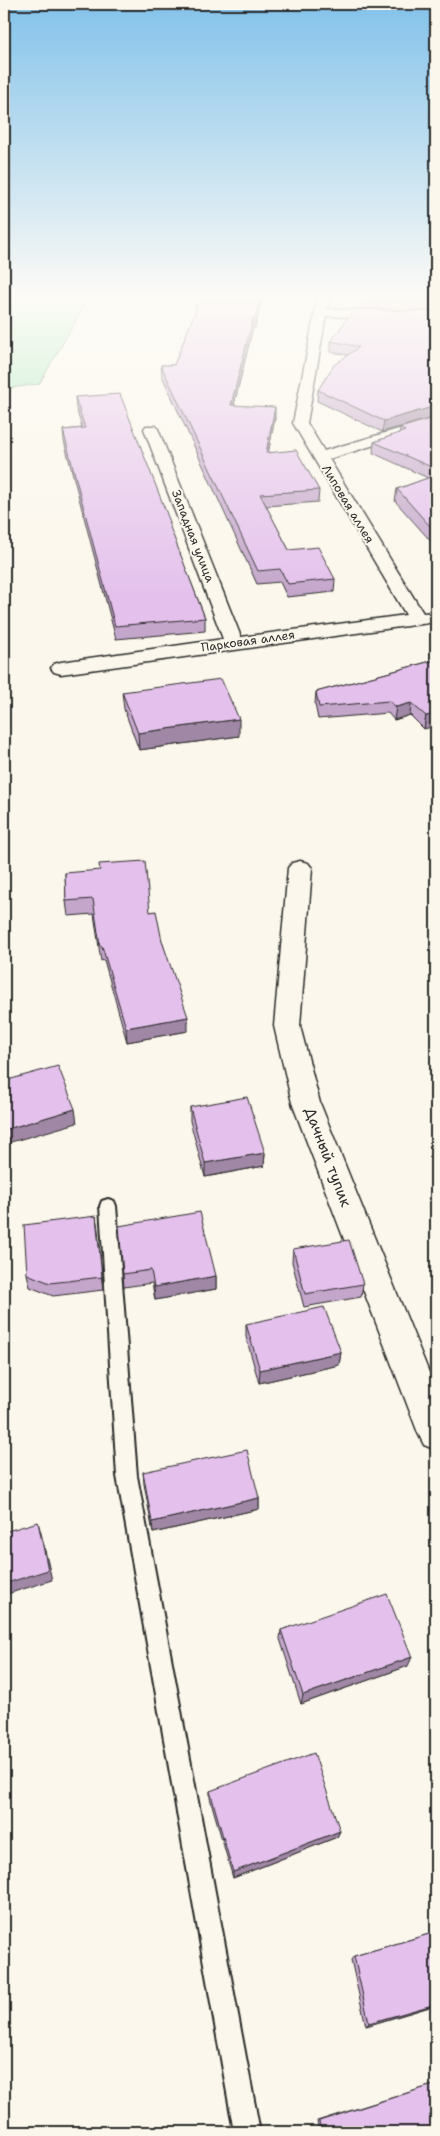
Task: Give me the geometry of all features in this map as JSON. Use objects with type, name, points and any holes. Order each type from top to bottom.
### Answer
[{"type":"street","name":"Липовая аллея","points":[[305,395],[300,423],[416,619]]},
{"type":"street","points":[[321,457],[436,422]]},
{"type":"street","name":"Западная улица","points":[[151,429],[234,643]]},
{"type":"street","name":"Парковая аллея","points":[[61,668],[436,617]]},
{"type":"street","name":"Дачный тупик","points":[[300,868],[287,1026],[306,1103],[436,1433]]},
{"type":"lane","points":[[108,1206],[127,1476],[247,2132]]},
{"type":"building","points":[[120,395],[205,618],[115,626],[63,430],[85,428],[75,397]]},
{"type":"building","points":[[175,395],[234,395],[231,405],[275,407],[266,453],[296,450],[319,490],[260,494],[289,550],[318,547],[335,579],[288,584],[280,569],[258,571]]},
{"type":"building","points":[[328,395],[436,395],[436,406],[384,421]]},
{"type":"building","points":[[436,417],[436,469],[374,442],[405,431],[400,428]]},
{"type":"building","points":[[436,475],[436,533],[397,489]]},
{"type":"building","points":[[435,660],[436,714],[426,716],[411,703],[396,707],[389,701],[319,707],[316,692]]},
{"type":"building","points":[[221,679],[239,719],[138,733],[122,692]]},
{"type":"building","points":[[145,861],[150,912],[156,911],[162,941],[188,1017],[126,1028],[102,946],[100,946],[93,899],[66,901],[65,873],[100,870],[99,864]]},
{"type":"building","points":[[58,1066],[75,1109],[4,1130],[4,1081]]},
{"type":"building","points":[[247,1097],[265,1153],[205,1163],[190,1107]]},
{"type":"building","points":[[200,1212],[216,1276],[154,1287],[151,1270],[123,1274],[119,1226]]},
{"type":"building","points":[[96,1216],[102,1277],[50,1283],[27,1274],[24,1225]]},
{"type":"building","points":[[349,1240],[363,1284],[305,1294],[293,1249]]},
{"type":"building","points":[[324,1307],[341,1352],[260,1370],[246,1324]]},
{"type":"building","points":[[247,1450],[259,1498],[152,1522],[143,1472]]},
{"type":"building","points":[[38,1522],[48,1570],[4,1584],[4,1532]]},
{"type":"building","points":[[387,1594],[412,1657],[303,1695],[281,1630]]},
{"type":"building","points":[[314,1753],[340,1831],[233,1872],[210,1791]]},
{"type":"building","points":[[436,1932],[436,2004],[369,2023],[354,1956]]},
{"type":"building","points":[[436,2084],[436,2132],[321,2132],[319,2121]]}]
